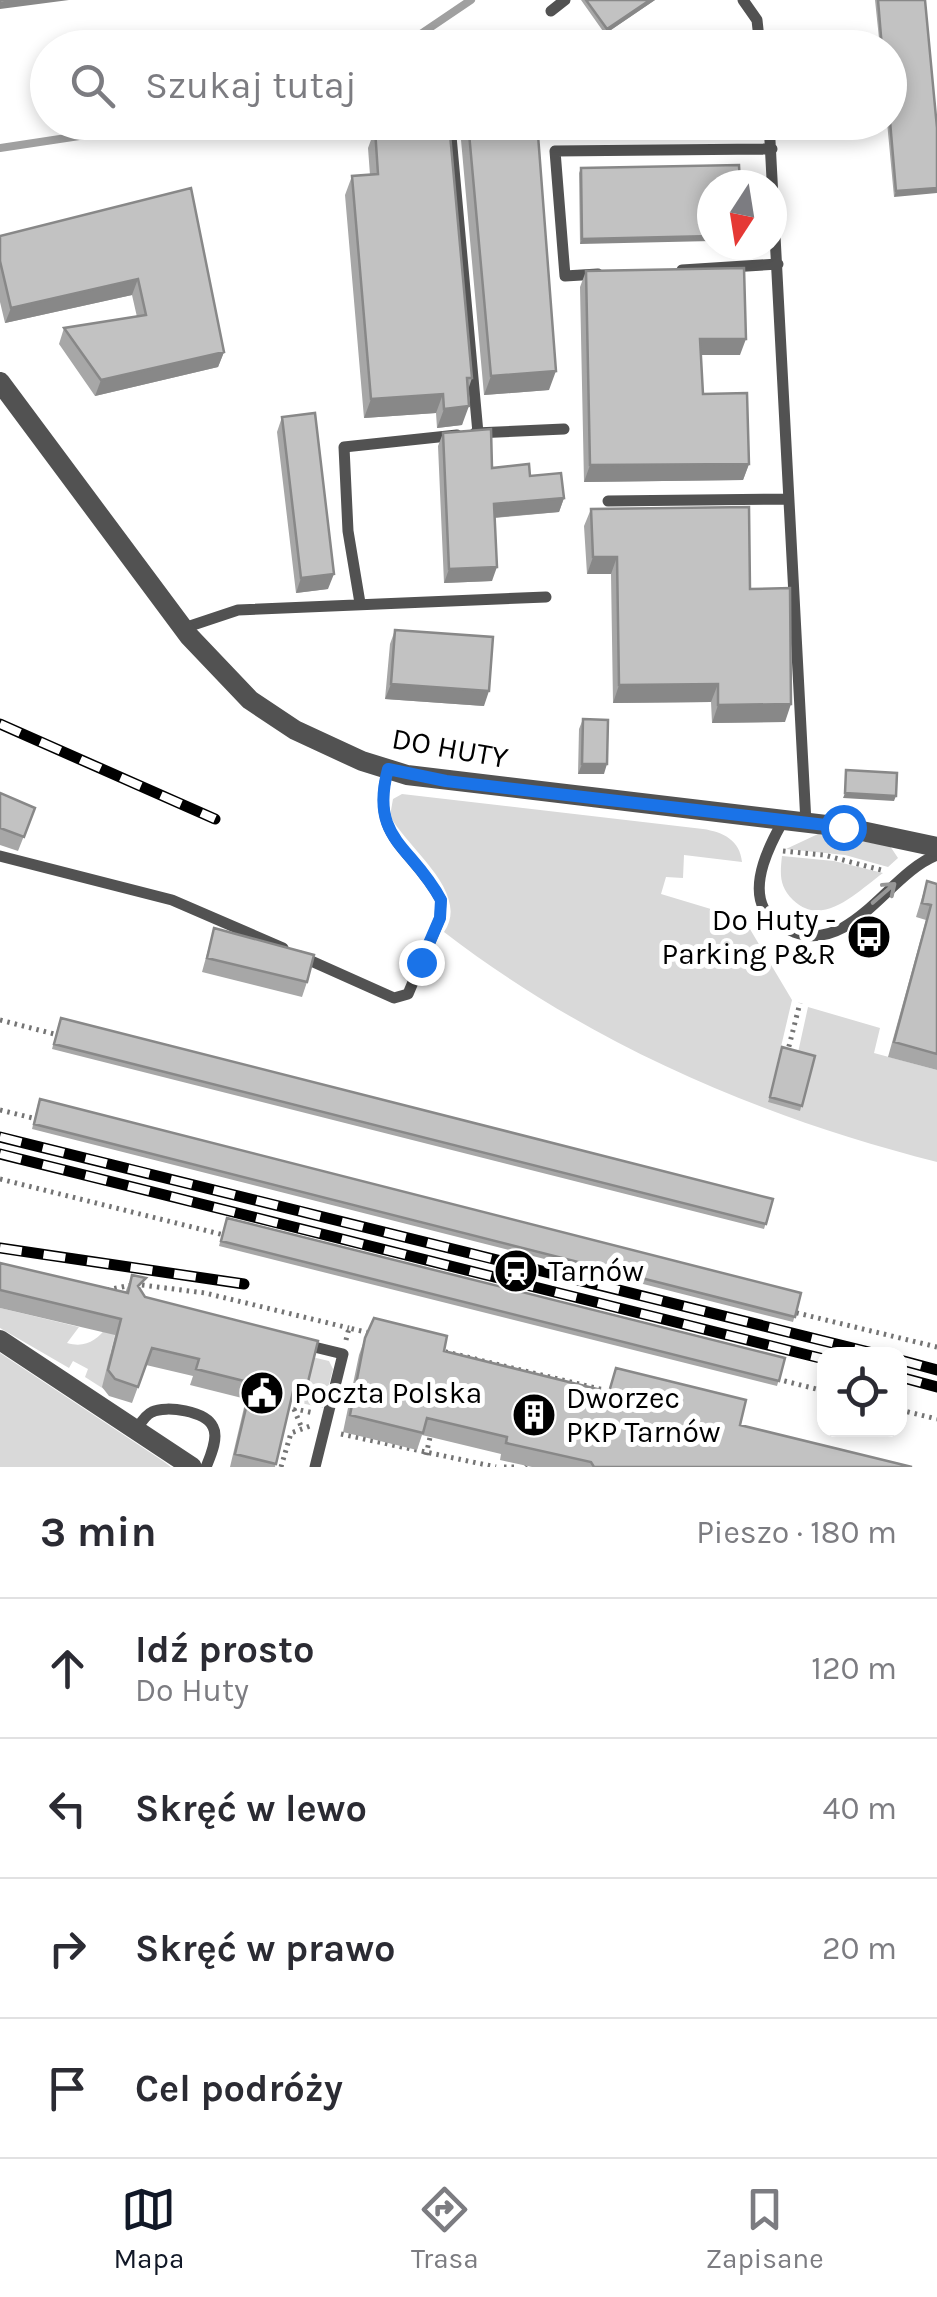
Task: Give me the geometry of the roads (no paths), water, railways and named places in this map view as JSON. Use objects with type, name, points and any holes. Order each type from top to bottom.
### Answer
[{"type":"street","name":"DO HUTY","points":[[0,382],[184,628],[250,700],[295,730],[388,769],[446,781],[876,832],[937,851]]},
{"type":"street","points":[[0,1340],[192,1467]]},
{"type":"lane","points":[[551,11],[566,0]]},
{"type":"lane","points":[[744,0],[757,20],[758,30]]},
{"type":"lane","points":[[451,140],[478,433]]},
{"type":"lane","points":[[771,140],[806,823]]},
{"type":"lane","points":[[604,274],[565,276],[555,151],[772,149]]},
{"type":"lane","points":[[662,271],[778,264]]},
{"type":"lane","points":[[360,603],[348,531],[344,447],[478,433],[564,429]]},
{"type":"lane","points":[[608,501],[788,499]]},
{"type":"lane","points":[[184,628],[238,610],[546,597]]},
{"type":"lane","points":[[0,856],[188,906],[400,1000],[408,994],[442,909],[438,894],[383,821],[380,803],[388,769]]},
{"type":"lane","points":[[783,821],[769,850],[760,894],[765,912],[774,922],[807,936],[838,932],[937,851]]},
{"type":"lane","points":[[288,1340],[343,1354],[315,1467]]},
{"type":"lane","points":[[136,1430],[146,1416],[162,1410],[206,1420],[213,1427],[214,1438],[206,1467]]},
{"type":"waterway","points":[[427,30],[471,0]]},
{"type":"waterway","points":[[0,148],[53,140]]},
{"type":"railway","points":[[0,724],[215,819]]},
{"type":"railway","points":[[0,1137],[849,1347]]},
{"type":"railway","points":[[0,1154],[817,1357]]},
{"type":"railway","points":[[0,1248],[244,1284]]},
{"type":"railway","points":[[907,1362],[937,1370]]},
{"type":"railway","points":[[907,1379],[937,1387]]},
{"type":"place","name":"Do Huty - Parking P&R","points":[[869,937]]},
{"type":"place","name":"Tarnów","points":[[516,1271]]},
{"type":"place","name":"Poczta Polska","points":[[262,1393]]},
{"type":"place","name":"Dworzec PKP Tarnów","points":[[534,1415]]}]
